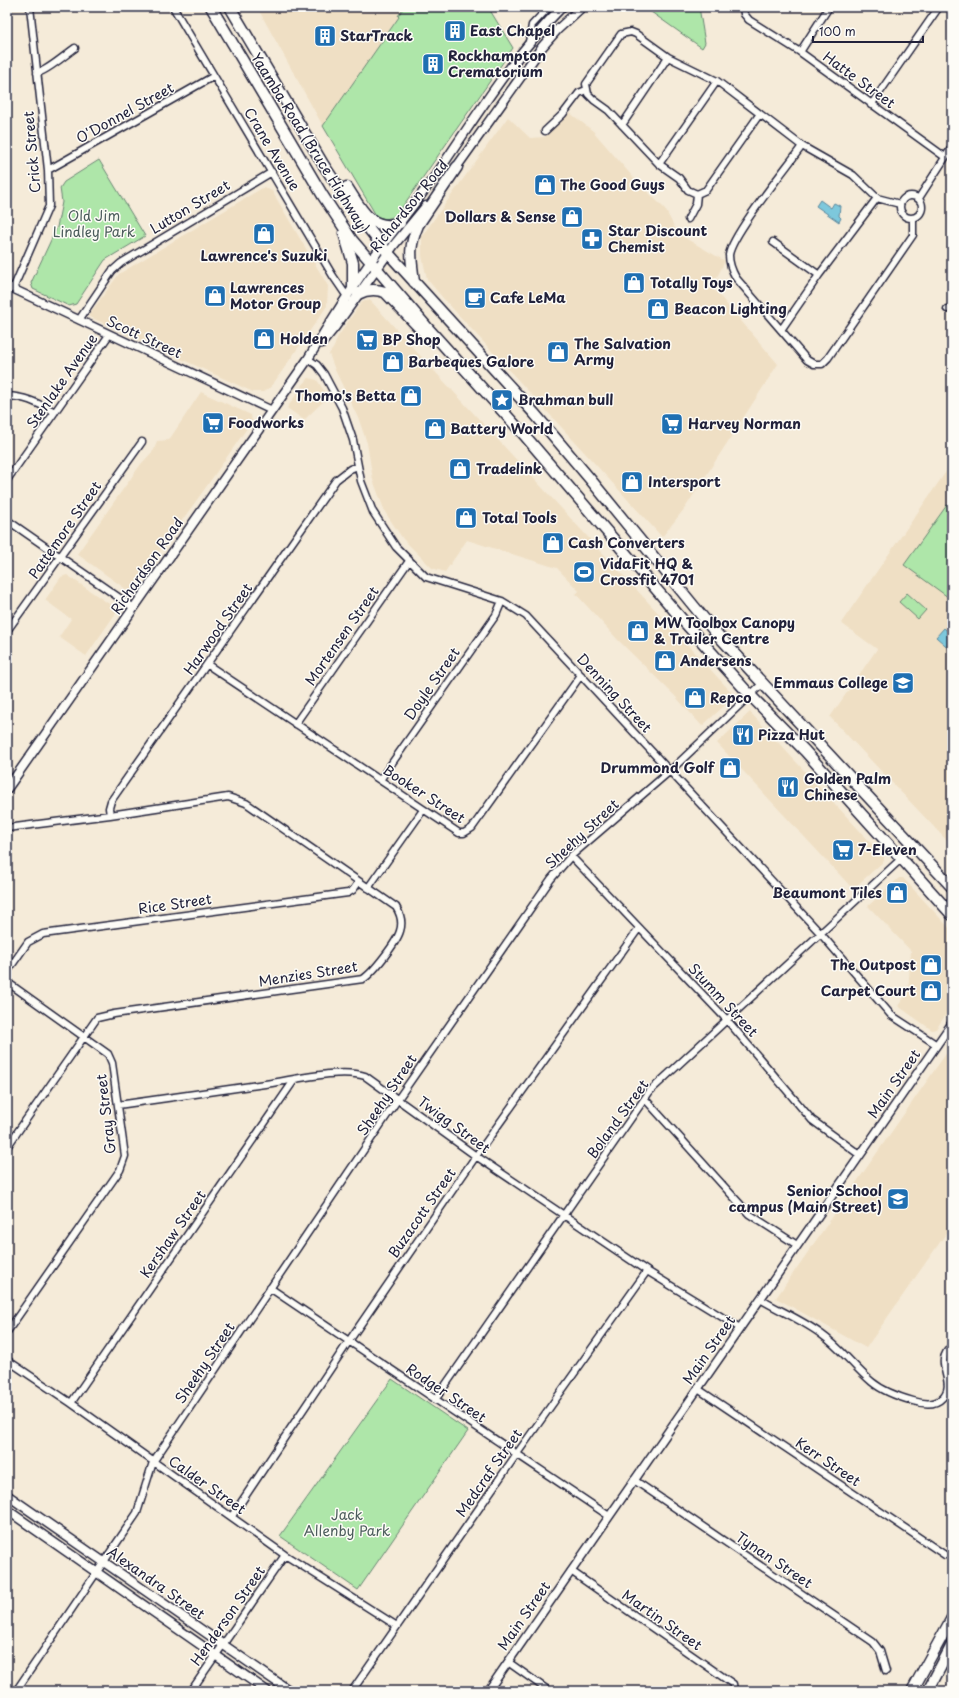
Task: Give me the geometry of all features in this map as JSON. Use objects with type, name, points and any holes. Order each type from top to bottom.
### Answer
[{"type":"highway","name":"Yaamba Road (Bruce Highway)","points":[[210,7],[339,221],[373,266],[531,442],[686,624],[750,695],[805,751],[854,808],[902,858],[952,915]]},
{"type":"highway","name":"Yaamba Road (Bruce Highway)","points":[[231,7],[323,164],[353,209],[385,249],[534,413],[607,499],[715,632],[952,887]]},
{"type":"highway","points":[[323,164],[339,177],[367,216],[373,221],[381,225],[390,226],[400,223]]},
{"type":"highway","points":[[414,282],[410,250],[414,234],[418,225],[457,167]]},
{"type":"highway","points":[[339,221],[351,256],[354,274],[352,295],[377,289],[385,292],[426,335],[438,345],[444,346]]},
{"type":"highway","points":[[912,1691],[952,1618]]},
{"type":"highway","points":[[928,1691],[952,1645]]},
{"type":"main road","name":"Richardson Road","points":[[7,789],[271,410],[308,359],[335,327],[352,295],[385,249],[400,223],[529,42],[562,7]]},
{"type":"main road","name":"Richardson Road","points":[[385,249],[457,167],[542,48],[557,30],[582,7]]},
{"type":"main road","name":"Alexandra Street","points":[[7,1495],[290,1691]]},
{"type":"main road","name":"Alexandra Street","points":[[7,1510],[97,1571],[267,1691]]},
{"type":"street","name":"Crick Street","points":[[10,287],[49,206],[48,170],[30,7]]},
{"type":"street","name":"Crane Avenue","points":[[173,7],[272,172],[352,295]]},
{"type":"street","points":[[529,42],[532,25],[549,7]]},
{"type":"street","name":"Hatte Street","points":[[743,7],[744,14],[749,20],[800,52],[871,105],[945,157]]},
{"type":"street","points":[[800,52],[829,7]]},
{"type":"street","points":[[871,105],[940,7]]},
{"type":"street","points":[[759,115],[706,190],[697,194],[688,190],[679,178],[659,164],[608,110],[594,100],[588,94],[586,84],[622,34],[626,32],[636,34],[668,57],[717,81],[759,115],[802,146],[853,175],[877,198],[900,204]]},
{"type":"street","points":[[37,73],[42,72],[75,48]]},
{"type":"street","points":[[622,125],[668,57]]},
{"type":"street","name":"O'Donnel Street","points":[[48,170],[214,76]]},
{"type":"street","points":[[659,164],[717,81]]},
{"type":"street","points":[[545,131],[563,114],[579,93],[586,90]]},
{"type":"street","points":[[802,146],[752,215],[734,242],[729,254],[730,264],[736,278],[807,360],[814,364],[822,364],[828,358],[913,235],[913,218]]},
{"type":"street","points":[[919,198],[952,146]]},
{"type":"street","name":"Lutton Street","points":[[78,320],[112,271],[121,263],[272,172]]},
{"type":"street","points":[[688,219],[696,204],[697,194]]},
{"type":"street","points":[[908,196],[915,196],[919,198],[923,204],[922,212],[913,218],[903,215],[900,208],[902,201],[908,196]]},
{"type":"street","points":[[781,330],[819,275],[877,198]]},
{"type":"street","points":[[773,242],[819,275]]},
{"type":"street","name":"Scott Street","points":[[10,287],[108,335],[271,410]]},
{"type":"street","name":"Stenlake Avenue","points":[[7,480],[108,335]]},
{"type":"street","name":"Denning Street","points":[[308,359],[317,365],[324,374],[342,408],[353,440],[361,481],[374,512],[388,537],[409,561],[426,577],[502,601],[526,616],[821,934],[891,1015],[937,1045]]},
{"type":"street","points":[[7,396],[35,401],[55,412]]},
{"type":"street","name":"Pattemore Street","points":[[7,631],[142,442]]},
{"type":"street","name":"Harwood Street","points":[[110,815],[109,808],[111,801],[208,665],[336,480],[350,469],[358,466]]},
{"type":"street","points":[[7,520],[134,608]]},
{"type":"street","name":"Mortensen Street","points":[[295,724],[409,561]]},
{"type":"street","name":"Doyle Street","points":[[380,780],[496,615],[502,601]]},
{"type":"street","name":"Booker Street","points":[[208,665],[459,833],[464,833],[472,828],[581,675]]},
{"type":"street","name":"Sheehy Street","points":[[16,1691],[137,1513],[153,1462],[398,1099],[551,879],[571,856],[670,771],[763,683]]},
{"type":"street","name":"Menzies Street","points":[[7,828],[110,815],[228,797],[237,799],[246,803],[396,907],[399,912],[401,926],[400,933],[373,971],[363,979],[97,1018],[7,1147]]},
{"type":"street","points":[[368,888],[423,810]]},
{"type":"street","name":"Stumm Street","points":[[571,856],[727,1020],[812,1120],[860,1155]]},
{"type":"street","name":"Boland Street","points":[[435,1400],[650,1091],[902,858]]},
{"type":"street","name":"Rice Street","points":[[7,972],[28,942],[43,934],[348,893],[353,890],[358,882]]},
{"type":"street","name":"Buzacott Street","points":[[232,1516],[476,1156],[639,928]]},
{"type":"street","name":"Gray Street","points":[[7,982],[108,1054],[112,1063],[124,1148],[123,1164],[7,1332]]},
{"type":"street","name":"Main Street","points":[[488,1691],[952,1023]]},
{"type":"street","name":"Twigg Street","points":[[118,1105],[346,1073],[356,1073],[365,1076],[476,1156],[647,1271],[740,1328]]},
{"type":"street","name":"Kershaw Street","points":[[71,1403],[295,1079]]},
{"type":"street","points":[[645,1099],[749,1214],[797,1245]]},
{"type":"street","name":"Medcraf Street","points":[[352,1691],[516,1455],[647,1271]]},
{"type":"street","name":"Rodger Street","points":[[270,1288],[516,1455],[609,1516]]},
{"type":"street","points":[[760,1299],[819,1332],[834,1343],[863,1374],[878,1387],[892,1394],[918,1403],[932,1404],[938,1402],[946,1394],[949,1388],[943,1363],[944,1356],[952,1346]]},
{"type":"street","name":"Calder Street","points":[[7,1360],[71,1403],[285,1555],[397,1626]]},
{"type":"street","name":"Kerr Street","points":[[698,1389],[946,1555]]},
{"type":"street","name":"Tynan Street","points":[[634,1480],[873,1642],[880,1651],[886,1671]]},
{"type":"street","name":"Henderson Street","points":[[190,1691],[285,1555]]},
{"type":"street","name":"Martin Street","points":[[571,1571],[733,1684],[734,1691]]},
{"type":"street","points":[[508,1662],[548,1691]]},
{"type":"shaded area","points":[[257,7],[406,7],[323,126]]},
{"type":"shaded area","points":[[570,113],[593,131],[632,176],[665,209],[678,234],[725,261],[712,287],[778,364],[685,508],[662,537],[443,298],[427,279],[422,256],[422,236],[508,117],[530,138],[545,137]]},
{"type":"shaded area","name":"Lawrences Motor Group","points":[[264,187],[272,191],[328,286],[327,306],[271,387],[263,392],[253,392],[88,316],[119,274]]},
{"type":"shaded area","points":[[370,300],[733,694],[733,698],[702,726],[674,695],[618,640],[576,594],[579,591],[557,568],[467,540],[445,572],[432,568],[403,539],[385,512],[373,480],[367,443],[359,420],[329,354],[334,347],[337,338],[356,310],[363,301]]},
{"type":"shaded area","points":[[309,378],[317,380],[328,397],[304,420],[287,408],[306,380]]},
{"type":"shaded area","points":[[201,392],[251,415],[252,421],[130,592],[77,554],[141,464],[154,450],[157,441],[169,440]]},
{"type":"shaded area","name":"Emmaus College","points":[[952,463],[952,846],[830,717],[877,649],[841,623]]},
{"type":"shaded area","points":[[67,575],[118,610],[86,656],[59,637],[71,619],[45,600],[61,577]]},
{"type":"shaded area","points":[[750,712],[884,857],[884,861],[853,889],[717,743]]},
{"type":"shaded area","points":[[899,878],[903,878],[952,931],[952,1006],[936,1029],[932,1030],[898,1006],[908,992],[911,951],[868,906]]},
{"type":"shaded area","name":"Senior School campus (Main Street)","points":[[952,1045],[952,1225],[866,1348],[776,1298]]},
{"type":"green space","points":[[404,7],[488,7],[513,48],[396,216],[386,219],[377,217],[323,126],[399,17],[398,16]]},
{"type":"green space","points":[[644,7],[699,7],[705,43],[702,48]]},
{"type":"green space","name":"Old Jim Lindley Park","points":[[99,160],[145,236],[105,260],[76,304],[69,306],[33,289],[31,283],[57,227],[62,202],[60,188],[64,182]]},
{"type":"green space","points":[[947,505],[952,508],[952,600],[904,565]]},
{"type":"green space","points":[[907,593],[926,610],[918,619],[899,602]]},
{"type":"green space","name":"Jack Allenby Park","points":[[392,1379],[468,1431],[358,1590],[280,1536]]},
{"type":"water","points":[[820,200],[831,208],[834,203],[840,206],[839,216],[841,218],[839,222],[816,206]]},
{"type":"water","points":[[944,628],[952,635],[952,651],[936,637]]},
{"type":"place","name":"East Chapel","points":[[455,31]]},
{"type":"place","name":"StarTrack","points":[[325,36]]},
{"type":"place","name":"Rockhampton Crematorium","points":[[433,64]]},
{"type":"place","name":"The Good Guys","points":[[545,185]]},
{"type":"place","name":"Dollars & Sense","points":[[572,217]]},
{"type":"place","name":"Lawrence's Suzuki","points":[[264,234]]},
{"type":"place","name":"Star Discount Chemist","points":[[592,239]]},
{"type":"place","name":"Totally Toys","points":[[634,283]]},
{"type":"place","name":"Lawrences Motor Group","points":[[215,296]]},
{"type":"place","name":"Cafe LeMa","points":[[475,298]]},
{"type":"place","name":"Beacon Lighting","points":[[658,309]]},
{"type":"place","name":"Holden","points":[[264,339]]},
{"type":"place","name":"BP Shop","points":[[367,340]]},
{"type":"place","name":"The Salvation Army","points":[[558,352]]},
{"type":"place","name":"Barbeques Galore","points":[[393,362]]},
{"type":"place","name":"Thomo's Betta","points":[[411,396]]},
{"type":"place","name":"Brahman bull","points":[[502,400]]},
{"type":"place","name":"Foodworks","points":[[213,423]]},
{"type":"place","name":"Harvey Norman","points":[[672,424]]},
{"type":"place","name":"Battery World","points":[[435,429]]},
{"type":"place","name":"Tradelink","points":[[460,469]]},
{"type":"place","name":"Intersport","points":[[632,482]]},
{"type":"place","name":"Total Tools","points":[[466,518]]},
{"type":"place","name":"Cash Converters","points":[[553,543]]},
{"type":"place","name":"VidaFit HQ & Crossfit 4701","points":[[584,572]]},
{"type":"place","name":"MW Toolbox Canopy & Trailer Centre","points":[[638,631]]},
{"type":"place","name":"Andersens","points":[[665,661]]},
{"type":"place","name":"Emmaus College","points":[[903,683]]},
{"type":"place","name":"Repco","points":[[695,698]]},
{"type":"place","name":"Pizza Hut","points":[[743,735]]},
{"type":"place","name":"Drummond Golf","points":[[730,768]]},
{"type":"place","name":"Golden Palm Chinese","points":[[788,787]]},
{"type":"place","name":"7-Eleven","points":[[843,850]]},
{"type":"place","name":"Beaumont Tiles","points":[[897,893]]},
{"type":"place","name":"The Outpost","points":[[931,965]]},
{"type":"place","name":"Carpet Court","points":[[931,991]]},
{"type":"place","name":"Senior School campus (Main Street)","points":[[898,1199]]}]
